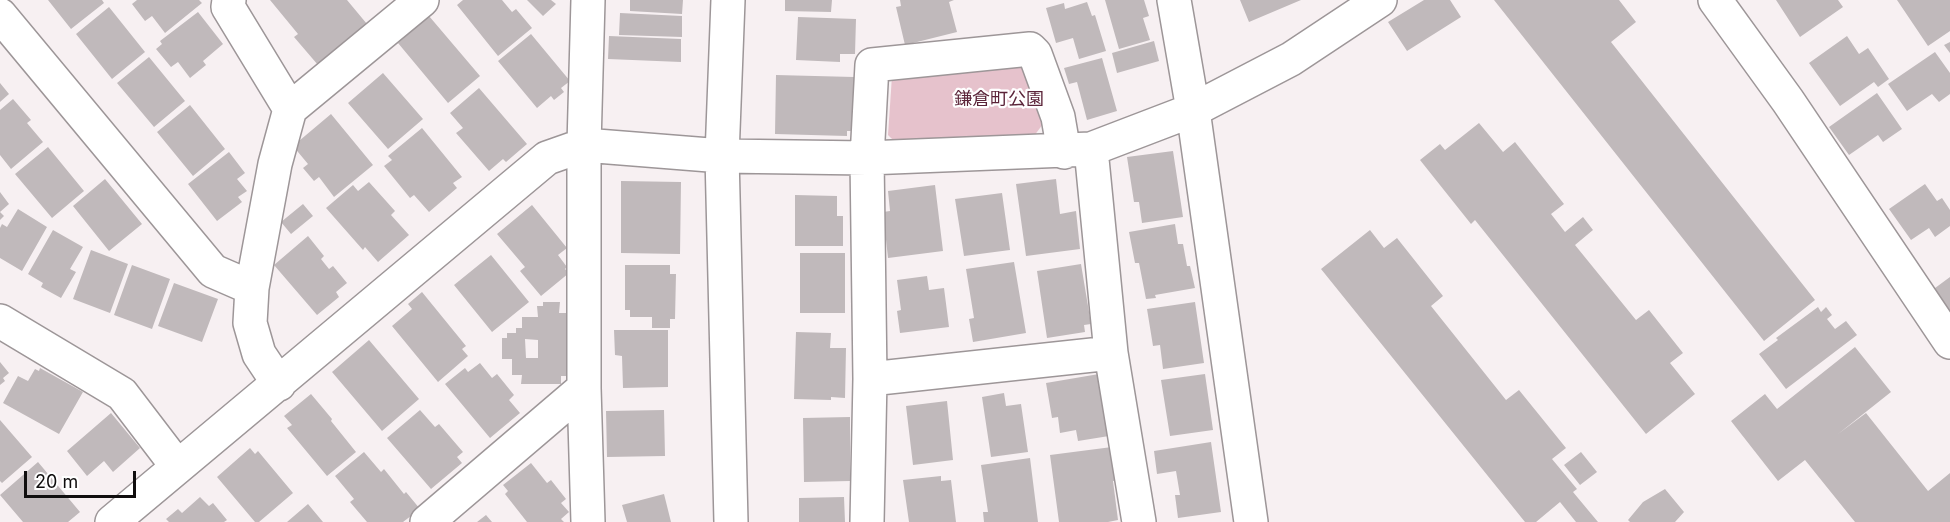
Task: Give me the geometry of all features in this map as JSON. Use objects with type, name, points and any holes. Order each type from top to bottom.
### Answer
[{"type":"street","points":[[229,0],[228,7],[290,109]]},
{"type":"street","points":[[279,384],[259,354],[250,323],[252,288],[275,164],[290,109],[422,0]]},
{"type":"street","points":[[588,0],[584,145],[584,388],[588,522]]},
{"type":"street","points":[[728,0],[722,156],[731,522]]},
{"type":"street","points":[[1174,0],[1193,110],[1250,522]]},
{"type":"street","points":[[111,522],[547,158],[584,145],[722,156],[867,158],[1078,151],[1193,110],[1291,59],[1380,0]]},
{"type":"street","points":[[1715,0],[1788,101],[1950,342]]},
{"type":"street","points":[[0,15],[213,272],[252,288]]},
{"type":"street","points":[[867,522],[870,379],[867,158],[872,65],[1030,49],[1035,54],[1058,117],[1078,151],[1139,522]]},
{"type":"street","points":[[0,321],[122,394],[177,466]]},
{"type":"street","points":[[870,379],[1111,353]]},
{"type":"street","points":[[427,522],[584,388]]},
{"type":"green space","name":"鎌倉町公園","points":[[1016,60],[1030,71],[1046,120],[1034,136],[894,141],[888,135],[892,76]]},
{"type":"building","points":[[48,0],[102,0],[104,3],[71,29]]},
{"type":"building","points":[[137,0],[199,0],[202,3],[165,33],[152,16],[145,21],[132,4]]},
{"type":"building","points":[[270,0],[347,0],[367,24],[318,65],[294,37],[298,34]]},
{"type":"building","points":[[463,0],[502,0],[512,12],[516,9],[532,28],[498,56],[457,5]]},
{"type":"building","points":[[527,0],[551,0],[556,4],[543,16]]},
{"type":"building","points":[[630,0],[683,0],[682,14],[630,11]]},
{"type":"building","points":[[785,0],[832,0],[831,12],[785,11]]},
{"type":"building","points":[[900,0],[954,0],[949,2],[957,32],[905,45],[896,7],[901,6]]},
{"type":"building","points":[[1105,0],[1144,0],[1149,16],[1143,18],[1150,40],[1119,49]]},
{"type":"building","points":[[1240,0],[1301,0],[1249,22]]},
{"type":"building","points":[[1424,0],[1450,0],[1461,17],[1407,51],[1388,22]]},
{"type":"building","points":[[1494,0],[1619,0],[1636,22],[1611,42],[1815,300],[1764,341]]},
{"type":"building","points":[[1776,0],[1838,0],[1843,7],[1800,37]]},
{"type":"building","points":[[1897,0],[1950,0],[1950,31],[1928,46]]},
{"type":"building","points":[[1087,2],[1092,16],[1095,15],[1106,51],[1079,59],[1073,38],[1056,43],[1046,8],[1064,3],[1065,9]]},
{"type":"building","points":[[109,7],[145,52],[112,79],[76,34]]},
{"type":"building","points":[[198,12],[223,44],[203,61],[206,65],[190,78],[178,62],[171,67],[156,49],[162,44],[160,41]]},
{"type":"building","points":[[620,13],[682,16],[682,37],[619,35]]},
{"type":"building","points":[[429,16],[480,76],[448,103],[398,43]]},
{"type":"building","points":[[798,17],[856,19],[855,54],[840,54],[840,62],[796,60]]},
{"type":"building","points":[[531,34],[570,81],[561,88],[564,92],[554,100],[551,96],[537,108],[498,61]]},
{"type":"building","points":[[609,36],[681,39],[681,62],[608,59]]},
{"type":"building","points":[[1847,36],[1859,54],[1868,48],[1889,79],[1878,87],[1874,82],[1840,106],[1809,63]]},
{"type":"building","points":[[1154,41],[1159,61],[1117,73],[1112,53]]},
{"type":"building","points":[[1950,42],[1950,53],[1944,45]]},
{"type":"building","points":[[1935,52],[1950,73],[1950,94],[1939,102],[1932,94],[1907,111],[1888,84]]},
{"type":"building","points":[[149,57],[185,101],[154,127],[117,83]]},
{"type":"building","points":[[1102,58],[1117,111],[1087,120],[1077,82],[1069,84],[1064,68]]},
{"type":"building","points":[[383,73],[423,119],[388,149],[348,103]]},
{"type":"building","points":[[776,75],[854,77],[853,131],[847,131],[847,136],[775,134]]},
{"type":"building","points":[[0,83],[9,94],[0,102]]},
{"type":"building","points":[[479,88],[527,144],[506,162],[503,159],[489,171],[456,133],[463,128],[450,113]]},
{"type":"building","points":[[1877,93],[1902,129],[1883,142],[1878,135],[1849,155],[1829,127]]},
{"type":"building","points":[[13,99],[31,120],[27,123],[43,142],[11,169],[0,155],[0,110]]},
{"type":"building","points":[[190,105],[225,149],[193,176],[157,132]]},
{"type":"building","points":[[331,114],[373,165],[334,197],[319,177],[314,181],[303,168],[308,164],[293,146]]},
{"type":"building","points":[[1479,123],[1503,152],[1515,142],[1564,204],[1551,214],[1565,232],[1583,217],[1593,230],[1575,245],[1636,320],[1649,310],[1683,353],[1670,363],[1695,394],[1646,434],[1475,220],[1471,224],[1420,160],[1440,144],[1445,150]]},
{"type":"building","points":[[422,128],[462,177],[453,183],[457,188],[429,212],[414,195],[410,198],[384,166],[392,160],[388,156]]},
{"type":"building","points":[[48,147],[84,191],[52,218],[15,174]]},
{"type":"building","points":[[1173,151],[1183,217],[1142,223],[1139,202],[1134,202],[1127,157]]},
{"type":"building","points":[[229,152],[245,173],[237,179],[247,191],[238,197],[242,202],[217,221],[188,184]]},
{"type":"building","points":[[105,179],[142,224],[109,251],[73,206]]},
{"type":"building","points":[[1056,179],[1060,214],[1076,211],[1080,249],[1026,256],[1016,184]]},
{"type":"building","points":[[621,181],[681,182],[680,254],[621,253]]},
{"type":"building","points":[[369,182],[395,211],[391,215],[409,235],[378,262],[365,247],[363,250],[326,208],[353,185],[358,191]]},
{"type":"building","points":[[1925,184],[1937,201],[1942,198],[1950,210],[1950,226],[1935,237],[1929,228],[1911,240],[1889,209]]},
{"type":"building","points":[[935,185],[943,251],[888,258],[883,212],[890,211],[888,191]]},
{"type":"building","points":[[0,192],[9,204],[0,212]]},
{"type":"building","points":[[1002,193],[1010,250],[964,256],[955,199]]},
{"type":"building","points":[[795,195],[837,196],[837,216],[843,216],[843,246],[795,246]]},
{"type":"building","points":[[303,204],[313,216],[291,234],[281,222]]},
{"type":"building","points":[[532,205],[567,248],[558,255],[569,273],[541,296],[520,271],[525,267],[497,234]]},
{"type":"building","points":[[18,209],[47,227],[22,271],[0,258],[0,228],[2,224],[7,227]]},
{"type":"building","points":[[1175,224],[1178,244],[1183,244],[1187,266],[1190,266],[1195,288],[1155,295],[1156,298],[1146,299],[1139,263],[1135,263],[1129,232]]},
{"type":"building","points":[[53,230],[83,247],[70,269],[76,272],[61,298],[41,287],[43,283],[28,274]]},
{"type":"building","points":[[1370,230],[1384,248],[1397,238],[1443,296],[1431,306],[1506,400],[1519,390],[1566,448],[1552,459],[1577,489],[1573,492],[1598,522],[1576,522],[1560,502],[1536,522],[1525,522],[1321,269]]},
{"type":"building","points":[[308,236],[324,256],[321,259],[329,269],[333,266],[347,283],[336,292],[339,297],[317,315],[274,265]]},
{"type":"building","points":[[91,250],[128,264],[110,313],[73,299]]},
{"type":"building","points":[[800,253],[845,253],[845,313],[800,313]]},
{"type":"building","points":[[491,255],[529,302],[492,332],[454,285]]},
{"type":"building","points":[[1014,262],[1026,333],[973,342],[969,319],[974,318],[966,269]]},
{"type":"building","points":[[1081,264],[1091,324],[1084,325],[1085,332],[1047,338],[1037,271]]},
{"type":"building","points":[[132,265],[170,279],[152,329],[114,315]]},
{"type":"building","points":[[625,265],[670,265],[670,274],[676,274],[675,319],[670,319],[670,328],[652,328],[652,317],[630,317],[630,310],[625,310]]},
{"type":"building","points":[[927,276],[929,290],[944,288],[949,327],[900,333],[897,311],[901,310],[897,280]]},
{"type":"building","points":[[1950,277],[1950,319],[1931,291]]},
{"type":"building","points":[[174,283],[218,299],[202,342],[158,326]]},
{"type":"building","points":[[422,292],[466,346],[462,349],[468,356],[438,382],[392,326],[412,309],[408,304]]},
{"type":"building","points":[[543,302],[560,302],[559,313],[566,313],[567,376],[561,376],[561,384],[521,384],[522,375],[512,375],[512,359],[502,359],[502,338],[507,338],[507,333],[516,333],[516,328],[522,328],[522,317],[538,317],[537,306],[543,306]],"holes":[[[525,339],[538,340],[538,358],[526,358]]]},
{"type":"building","points":[[1195,302],[1204,363],[1163,369],[1160,345],[1153,346],[1147,309]]},
{"type":"building","points":[[1818,307],[1821,312],[1826,307],[1832,315],[1827,319],[1835,329],[1846,321],[1857,335],[1786,389],[1759,354],[1778,340],[1776,338]]},
{"type":"building","points":[[614,330],[668,330],[668,387],[623,388],[622,356],[615,355]]},
{"type":"building","points":[[796,332],[831,333],[830,348],[846,348],[845,398],[794,399]]},
{"type":"building","points":[[369,340],[419,399],[382,431],[332,372]]},
{"type":"building","points":[[1855,347],[1891,392],[1838,434],[1866,413],[1928,491],[1950,473],[1950,522],[1855,522],[1805,460],[1778,481],[1731,421],[1765,394],[1777,409]]},
{"type":"building","points":[[0,362],[9,373],[0,385]]},
{"type":"building","points":[[480,363],[492,378],[497,374],[514,395],[509,400],[520,413],[490,438],[445,384],[465,368],[468,372]]},
{"type":"building","points":[[40,368],[83,392],[59,434],[3,403],[18,376],[28,381],[35,369],[39,371]]},
{"type":"building","points":[[1099,374],[1109,436],[1078,441],[1076,430],[1060,433],[1058,417],[1052,418],[1046,383]]},
{"type":"building","points":[[1205,374],[1213,430],[1170,436],[1161,380]]},
{"type":"building","points":[[1004,393],[1006,406],[1021,404],[1028,452],[991,457],[982,397]]},
{"type":"building","points":[[311,394],[356,452],[327,476],[287,428],[292,425],[284,416]]},
{"type":"building","points":[[947,401],[953,460],[913,465],[906,406]]},
{"type":"building","points":[[420,410],[435,427],[439,424],[463,452],[457,457],[462,463],[431,489],[387,438]]},
{"type":"building","points":[[664,410],[665,456],[607,457],[606,411]]},
{"type":"building","points":[[111,413],[140,448],[113,472],[104,461],[87,476],[67,451]]},
{"type":"building","points":[[850,417],[850,481],[804,482],[803,418]]},
{"type":"building","points":[[0,420],[32,457],[2,483],[0,481]]},
{"type":"building","points":[[1211,442],[1221,512],[1178,518],[1175,495],[1180,495],[1176,471],[1157,474],[1154,451]]},
{"type":"building","points":[[1112,447],[1118,520],[1059,522],[1050,455]]},
{"type":"building","points":[[250,448],[255,454],[258,451],[293,493],[259,522],[255,522],[217,477]]},
{"type":"building","points":[[364,452],[381,472],[384,469],[404,494],[406,492],[420,509],[403,522],[367,522],[350,502],[354,499],[335,476]]},
{"type":"building","points":[[1581,452],[1597,472],[1580,485],[1564,465]]},
{"type":"building","points":[[1030,458],[1038,522],[984,522],[983,512],[988,512],[981,465]]},
{"type":"building","points":[[38,462],[80,512],[68,522],[23,522],[0,495]]},
{"type":"building","points":[[531,463],[547,483],[551,480],[566,499],[561,503],[569,512],[561,519],[564,522],[527,522],[505,494],[508,491],[503,485]]},
{"type":"building","points":[[941,476],[941,481],[951,480],[956,522],[909,522],[903,480]]},
{"type":"building","points":[[1665,489],[1684,512],[1675,522],[1630,522],[1628,520],[1643,502]]},
{"type":"building","points":[[664,494],[671,522],[627,522],[622,505]]},
{"type":"building","points":[[200,497],[209,506],[213,503],[227,520],[224,522],[169,522],[166,519],[178,509],[182,513]]},
{"type":"building","points":[[844,497],[845,522],[799,522],[799,498]]},
{"type":"building","points":[[308,504],[323,522],[287,522]]},
{"type":"building","points":[[486,515],[492,522],[477,522]]}]
